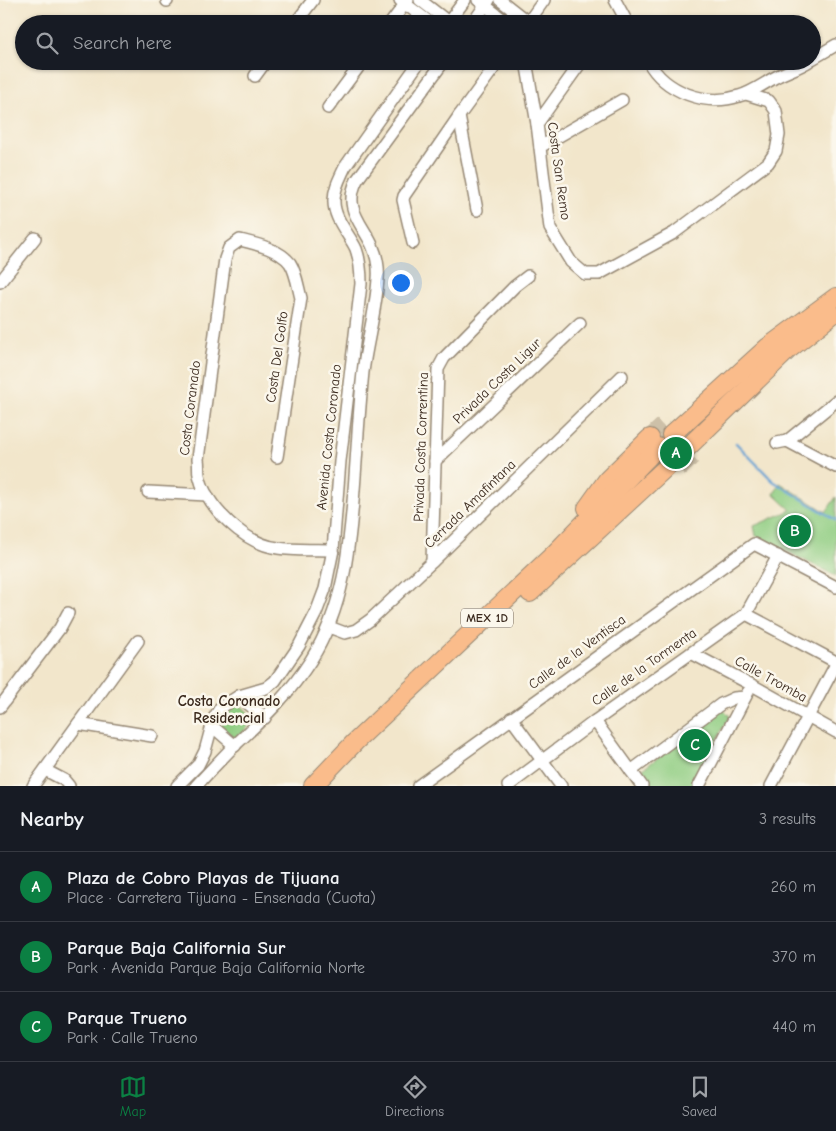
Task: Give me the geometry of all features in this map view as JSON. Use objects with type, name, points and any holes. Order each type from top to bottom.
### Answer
[{"type":"highway","points":[[667,431],[718,377],[768,347],[836,298]]},
{"type":"highway","points":[[689,453],[760,391],[787,351],[836,312]]},
{"type":"highway","points":[[558,560],[607,480],[654,443]]},
{"type":"highway","name":"MEX 1D","points":[[312,786],[355,742],[558,560],[676,465]]},
{"type":"highway","name":"MEX 1D","points":[[327,786],[498,622],[558,560]]},
{"type":"street","points":[[302,15],[313,0]]},
{"type":"street","points":[[420,0],[439,15]]},
{"type":"street","points":[[455,15],[465,0]]},
{"type":"street","points":[[500,0],[518,15]]},
{"type":"street","points":[[534,15],[544,0]]},
{"type":"street","points":[[615,0],[623,15]]},
{"type":"street","points":[[395,15],[404,1],[421,15]]},
{"type":"street","points":[[477,15],[484,2],[499,15]]},
{"type":"street","points":[[821,54],[836,44]]},
{"type":"street","points":[[255,76],[259,70]]},
{"type":"street","points":[[328,108],[356,70]]},
{"type":"street","name":"Avenida Costa Coronado","points":[[177,786],[198,765],[205,752],[214,718],[220,708],[238,696],[266,688],[282,671],[316,613],[325,589],[333,550],[340,461],[361,284],[361,269],[356,250],[339,220],[334,202],[337,184],[345,167],[414,70]]},
{"type":"street","name":"Avenida Costa Coronado","points":[[196,786],[265,718],[290,689],[311,660],[329,627],[341,593],[346,561],[364,371],[378,278],[377,258],[355,214],[351,197],[357,180],[437,70]]},
{"type":"street","points":[[413,243],[403,200],[404,196],[492,70]]},
{"type":"street","name":"Costa San Remo","points":[[528,70],[537,124],[550,228],[571,262],[585,274],[599,274],[674,233],[768,162],[776,152],[780,134],[776,111],[769,101],[746,94]]},
{"type":"street","points":[[537,124],[576,70]]},
{"type":"street","points":[[653,70],[672,88],[695,97],[711,99],[738,97],[792,70]]},
{"type":"street","points":[[540,147],[622,100]]},
{"type":"street","points":[[459,116],[476,210]]},
{"type":"street","points":[[0,282],[35,238]]},
{"type":"street","name":"Costa Coranado","points":[[290,264],[280,255],[269,249],[240,240],[229,248],[198,459],[199,475],[207,495],[221,514],[234,527],[263,544],[277,548],[333,550]]},
{"type":"street","name":"Costa Del Golfo","points":[[277,457],[301,298],[290,264]]},
{"type":"street","name":"Privada Costa Correntina","points":[[432,562],[438,370],[441,363],[515,286],[528,276]]},
{"type":"street","name":"Privada Costa Ligur","points":[[435,461],[580,323]]},
{"type":"street","name":"Cerrada Amafintana","points":[[329,627],[345,633],[356,630],[370,620],[622,376]]},
{"type":"street","points":[[836,400],[782,442],[836,467]]},
{"type":"street","points":[[340,461],[356,462]]},
{"type":"street","points":[[148,492],[207,495]]},
{"type":"street","name":"Calle de la Ventisca","points":[[418,786],[754,544],[778,556]]},
{"type":"street","points":[[778,556],[836,587]]},
{"type":"street","name":"Calle de la Tormenta","points":[[508,786],[595,721],[746,614],[778,556]]},
{"type":"street","points":[[0,707],[60,628],[68,613]]},
{"type":"street","points":[[746,614],[836,663],[771,786]]},
{"type":"street","points":[[33,786],[138,641]]},
{"type":"street","name":"Calle Tromba","points":[[690,653],[836,732]]},
{"type":"street","points":[[699,786],[752,685]]},
{"type":"street","points":[[238,696],[265,718]]},
{"type":"street","points":[[631,770],[720,704],[734,698],[746,697]]},
{"type":"street","points":[[511,718],[561,786]]},
{"type":"street","points":[[595,721],[642,786]]},
{"type":"street","points":[[78,724],[152,736]]},
{"type":"street","points":[[212,726],[235,746]]},
{"type":"street","points":[[45,770],[64,780],[69,786]]},
{"type":"green space","points":[[780,483],[826,512],[836,497],[836,576],[756,536],[754,526],[791,510],[774,494]]},
{"type":"green space","points":[[238,703],[251,715],[253,721],[238,738],[234,738],[218,723],[227,709]]},
{"type":"green space","points":[[722,708],[730,716],[692,786],[647,786],[638,773]]},
{"type":"waterway","points":[[736,443],[773,481],[836,520]]},
{"type":"tunnel","points":[[650,438],[663,426]]},
{"type":"tunnel","points":[[679,469],[692,456]]},
{"type":"place","name":"Plaza de Cobro Playas de Tijuana","points":[[676,453]]},
{"type":"place","name":"Parque Baja California Sur","points":[[795,531]]},
{"type":"place","name":"Parque Trueno","points":[[695,745]]},
{"type":"district","name":"Costa Coronado Residencial","points":[[229,710]]}]
